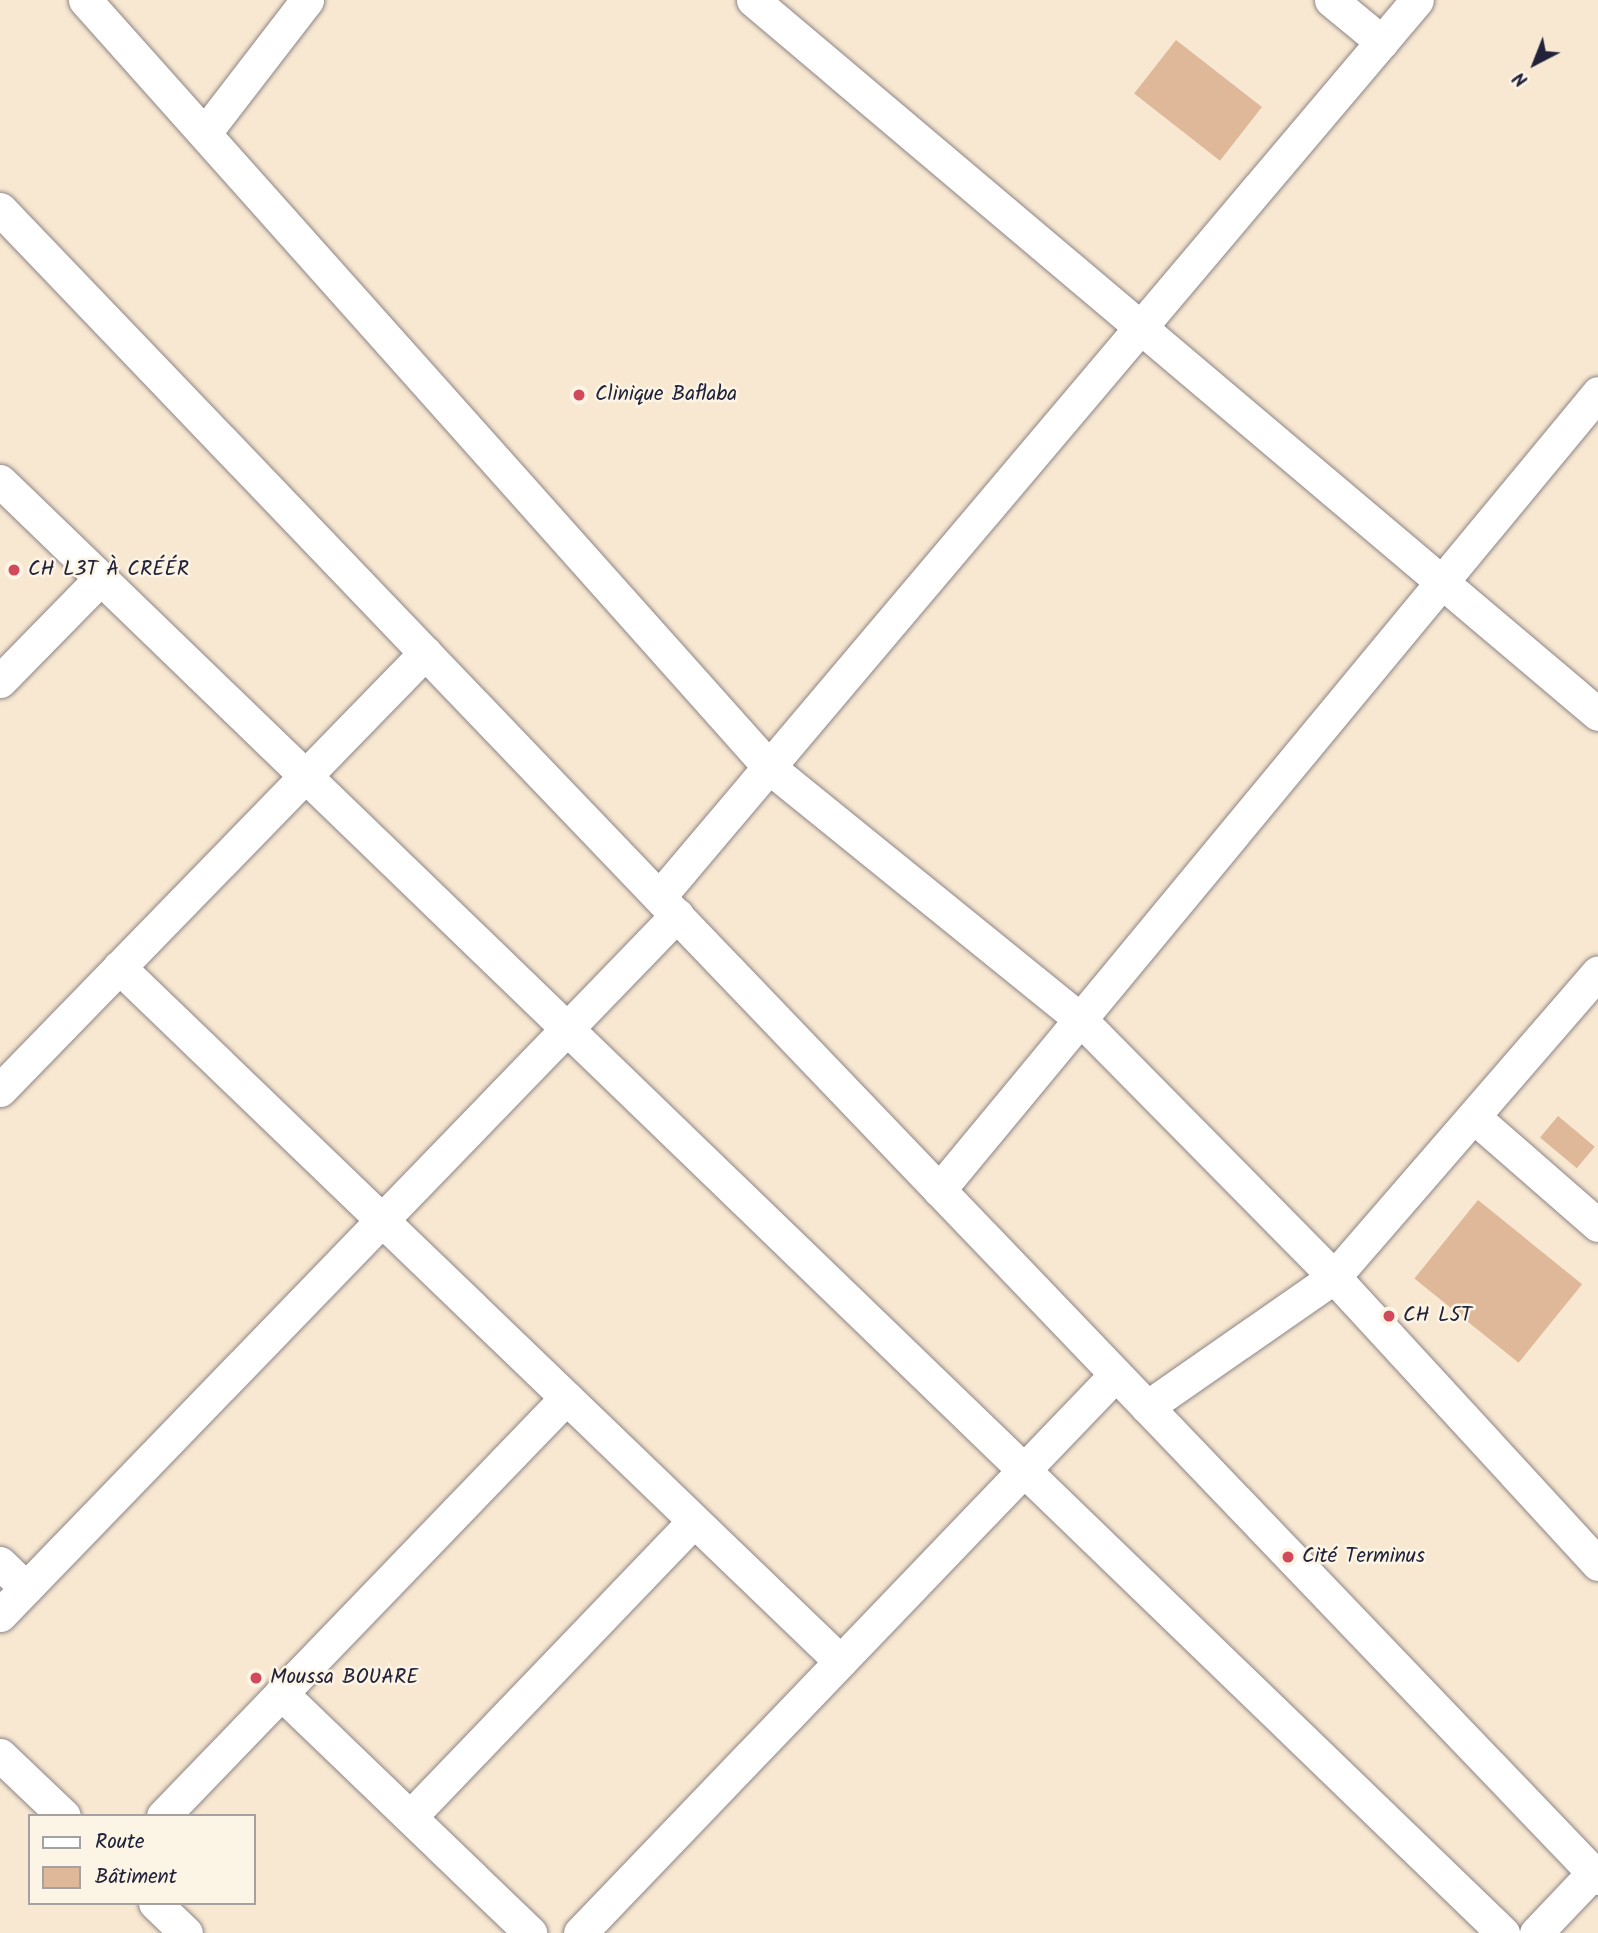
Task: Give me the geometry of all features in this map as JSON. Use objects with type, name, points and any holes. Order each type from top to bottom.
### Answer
[{"type":"street","points":[[85,0],[207,130],[771,768],[1079,1018],[1334,1277],[1598,1564]]},
{"type":"street","points":[[207,130],[307,0]]},
{"type":"street","points":[[753,0],[1598,714]]},
{"type":"street","points":[[1331,0],[1382,42]]},
{"type":"street","points":[[0,1615],[567,1029],[668,906],[771,768],[1417,0]]},
{"type":"street","points":[[0,209],[1596,1876],[1536,1933]]},
{"type":"street","points":[[939,1190],[1598,393]]},
{"type":"street","points":[[0,481],[1503,1933]]},
{"type":"street","points":[[0,681],[101,578]]},
{"type":"street","points":[[0,1090],[304,774],[425,653]]},
{"type":"street","points":[[119,967],[840,1661]]},
{"type":"street","points":[[1147,1406],[1334,1277],[1598,972]]},
{"type":"street","points":[[1474,1117],[1598,1225]]},
{"type":"street","points":[[580,1933],[1116,1374]]},
{"type":"street","points":[[165,1814],[566,1398]]},
{"type":"street","points":[[410,1817],[694,1521]]},
{"type":"street","points":[[0,1563],[26,1588]]},
{"type":"street","points":[[281,1693],[530,1933]]},
{"type":"street","points":[[0,1755],[62,1814]]},
{"type":"street","points":[[157,1905],[186,1933]]},
{"type":"building","points":[[1176,40],[1262,107],[1220,161],[1134,94]]},
{"type":"building","points":[[1558,1116],[1595,1147],[1577,1168],[1540,1137]]},
{"type":"building","points":[[1478,1200],[1582,1284],[1519,1363],[1414,1278]]},
{"type":"place","name":"Clinique Baflaba","points":[[579,395]]},
{"type":"place","name":"CH L3T À CRÉÉR","points":[[14,570]]},
{"type":"place","name":"CH L5T","points":[[1389,1316]]},
{"type":"place","name":"Cité Terminus","points":[[1288,1557]]},
{"type":"place","name":"Moussa BOUARE","points":[[256,1678]]}]
